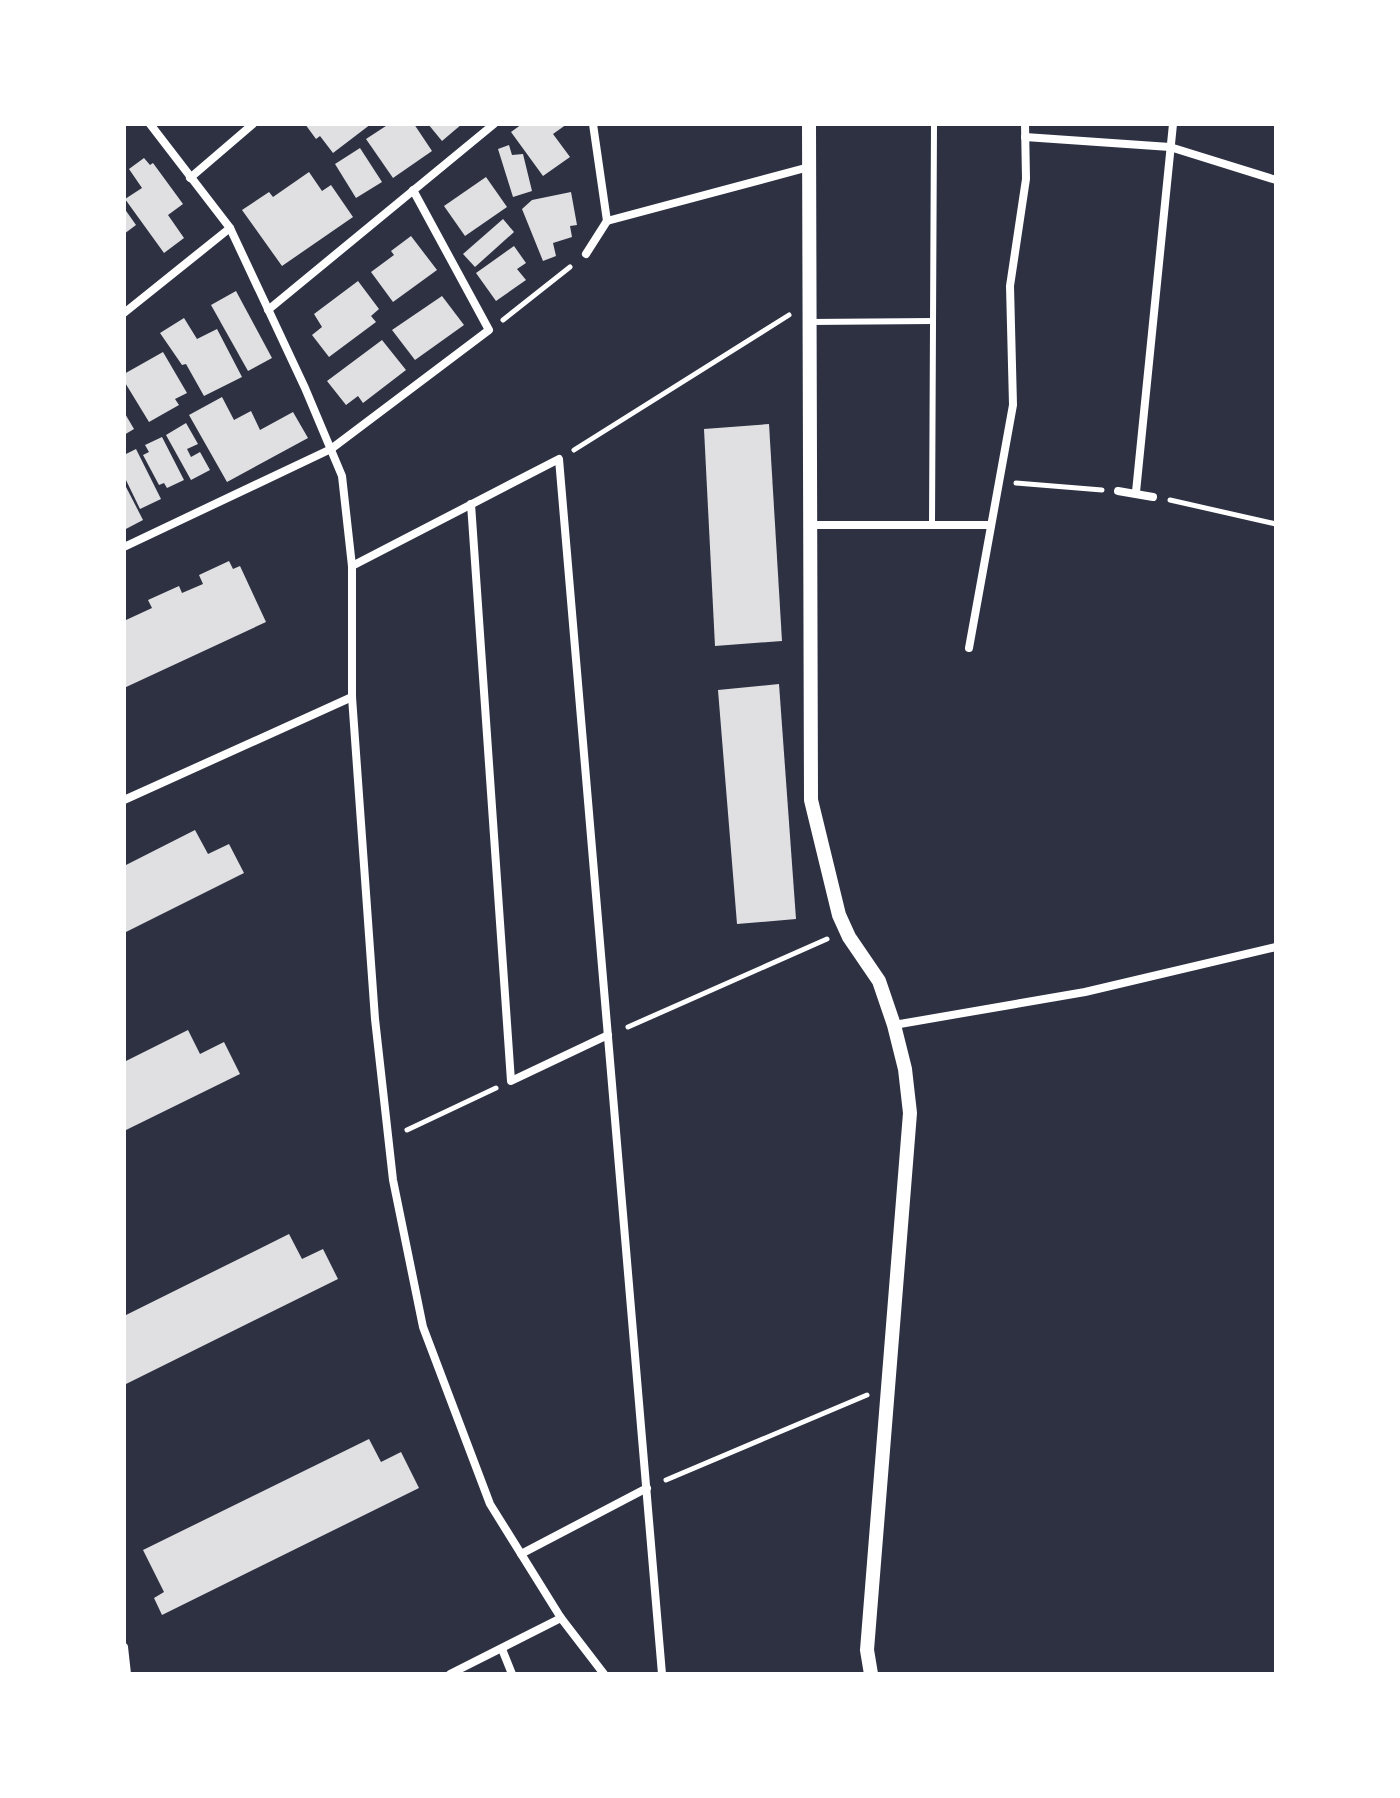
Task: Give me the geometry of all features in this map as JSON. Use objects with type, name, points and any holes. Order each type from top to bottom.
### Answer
[{"type":"street","points":[[150,124],[230,228],[342,476],[352,566],[352,697],[375,1019],[393,1180],[423,1327],[490,1504],[561,1618],[604,1674]]},
{"type":"street","points":[[190,178],[253,124]]},
{"type":"street","points":[[268,310],[494,124]]},
{"type":"street","points":[[586,254],[607,221],[593,124]]},
{"type":"street","points":[[809,124],[811,800],[839,915],[879,981],[894,1025],[905,1069],[910,1113],[867,1650],[871,1674]]},
{"type":"street","points":[[969,648],[1013,405],[1010,286],[1026,179],[1025,124]]},
{"type":"street","points":[[1136,492],[1173,124]]},
{"type":"street","points":[[1025,137],[1170,147],[1276,180]]},
{"type":"street","points":[[607,221],[809,167]]},
{"type":"street","points":[[124,547],[331,449],[489,330],[413,190]]},
{"type":"street","points":[[124,313],[230,228]]},
{"type":"street","points":[[352,566],[559,459],[662,1674]]},
{"type":"street","points":[[1118,491],[1153,497]]},
{"type":"street","points":[[471,504],[511,1081],[608,1035]]},
{"type":"street","points":[[810,525],[991,525]]},
{"type":"street","points":[[124,800],[352,697]]},
{"type":"street","points":[[894,1025],[1085,992],[1276,947]]},
{"type":"street","points":[[521,1554],[647,1488]]},
{"type":"street","points":[[450,1674],[561,1618]]},
{"type":"street","points":[[124,1647],[127,1674]]},
{"type":"street","points":[[502,1649],[512,1674]]},
{"type":"lane","points":[[932,524],[934,124]]},
{"type":"lane","points":[[809,322],[933,321]]},
{"type":"path","points":[[489,330],[586,254]]},
{"type":"path","points":[[559,459],[682,385],[809,301]]},
{"type":"path","points":[[999,482],[1118,491]]},
{"type":"path","points":[[1153,497],[1276,524]]},
{"type":"path","points":[[608,1035],[846,931]]},
{"type":"path","points":[[388,1139],[511,1081]]},
{"type":"path","points":[[647,1488],[888,1386]]},
{"type":"building","points":[[305,124],[371,124],[333,153],[320,136],[316,139]]},
{"type":"building","points":[[389,124],[414,124],[432,151],[393,178],[366,139]]},
{"type":"building","points":[[428,124],[462,124],[442,141]]},
{"type":"building","points":[[522,124],[567,124],[553,134],[570,157],[543,176],[511,132]]},
{"type":"building","points":[[509,145],[512,155],[523,154],[532,191],[513,197],[498,149]]},
{"type":"building","points":[[360,148],[382,182],[356,198],[335,164]]},
{"type":"building","points":[[144,158],[150,165],[153,163],[183,204],[168,215],[184,238],[164,253],[125,199],[142,188],[129,169]]},
{"type":"building","points":[[309,172],[322,191],[331,185],[353,217],[282,266],[242,210],[269,192],[273,197]]},
{"type":"building","points":[[486,177],[507,207],[465,236],[444,206]]},
{"type":"building","points":[[571,192],[577,225],[570,226],[572,237],[553,243],[556,256],[543,261],[522,209],[532,200]]},
{"type":"building","points":[[124,208],[136,225],[124,234]]},
{"type":"building","points":[[503,219],[514,232],[475,267],[463,254]]},
{"type":"building","points":[[411,236],[437,270],[393,302],[371,272],[394,255],[391,251]]},
{"type":"building","points":[[514,246],[526,263],[517,269],[526,280],[496,301],[476,273]]},
{"type":"building","points":[[358,281],[379,309],[371,316],[376,322],[329,357],[312,335],[322,327],[314,314]]},
{"type":"building","points":[[236,291],[272,358],[248,371],[211,305]]},
{"type":"building","points":[[442,296],[464,325],[415,360],[392,330]]},
{"type":"building","points":[[184,318],[197,339],[217,329],[242,377],[204,396],[186,364],[182,365],[160,333]]},
{"type":"building","points":[[382,340],[406,370],[363,403],[358,396],[346,405],[327,381]]},
{"type":"building","points":[[163,352],[187,393],[175,399],[179,405],[149,422],[124,381],[124,374]]},
{"type":"building","points":[[222,397],[234,420],[251,411],[260,430],[293,412],[308,438],[227,482],[189,415]]},
{"type":"building","points":[[124,412],[134,429],[124,435]]},
{"type":"building","points":[[186,423],[198,444],[187,449],[191,457],[200,452],[210,470],[191,480],[166,435]]},
{"type":"building","points":[[769,424],[782,641],[715,646],[704,429]]},
{"type":"building","points":[[162,437],[184,480],[167,488],[164,483],[159,485],[143,455],[149,452],[145,445]]},
{"type":"building","points":[[136,449],[161,499],[140,509],[124,476],[124,455]]},
{"type":"building","points":[[124,483],[143,520],[124,530]]},
{"type":"building","points":[[229,561],[233,569],[240,566],[266,622],[124,688],[124,614],[126,620],[152,608],[148,600],[179,586],[182,593],[203,584],[199,575]]},
{"type":"building","points":[[779,684],[796,919],[737,924],[718,690]]},
{"type":"building","points":[[195,830],[208,854],[229,844],[244,873],[124,933],[124,866]]},
{"type":"building","points":[[188,1030],[200,1054],[224,1042],[240,1074],[124,1131],[124,1062]]},
{"type":"building","points":[[289,1234],[302,1259],[323,1249],[338,1279],[124,1385],[124,1316]]},
{"type":"building","points":[[369,1439],[381,1462],[401,1452],[419,1488],[162,1615],[154,1598],[164,1592],[143,1550]]}]
